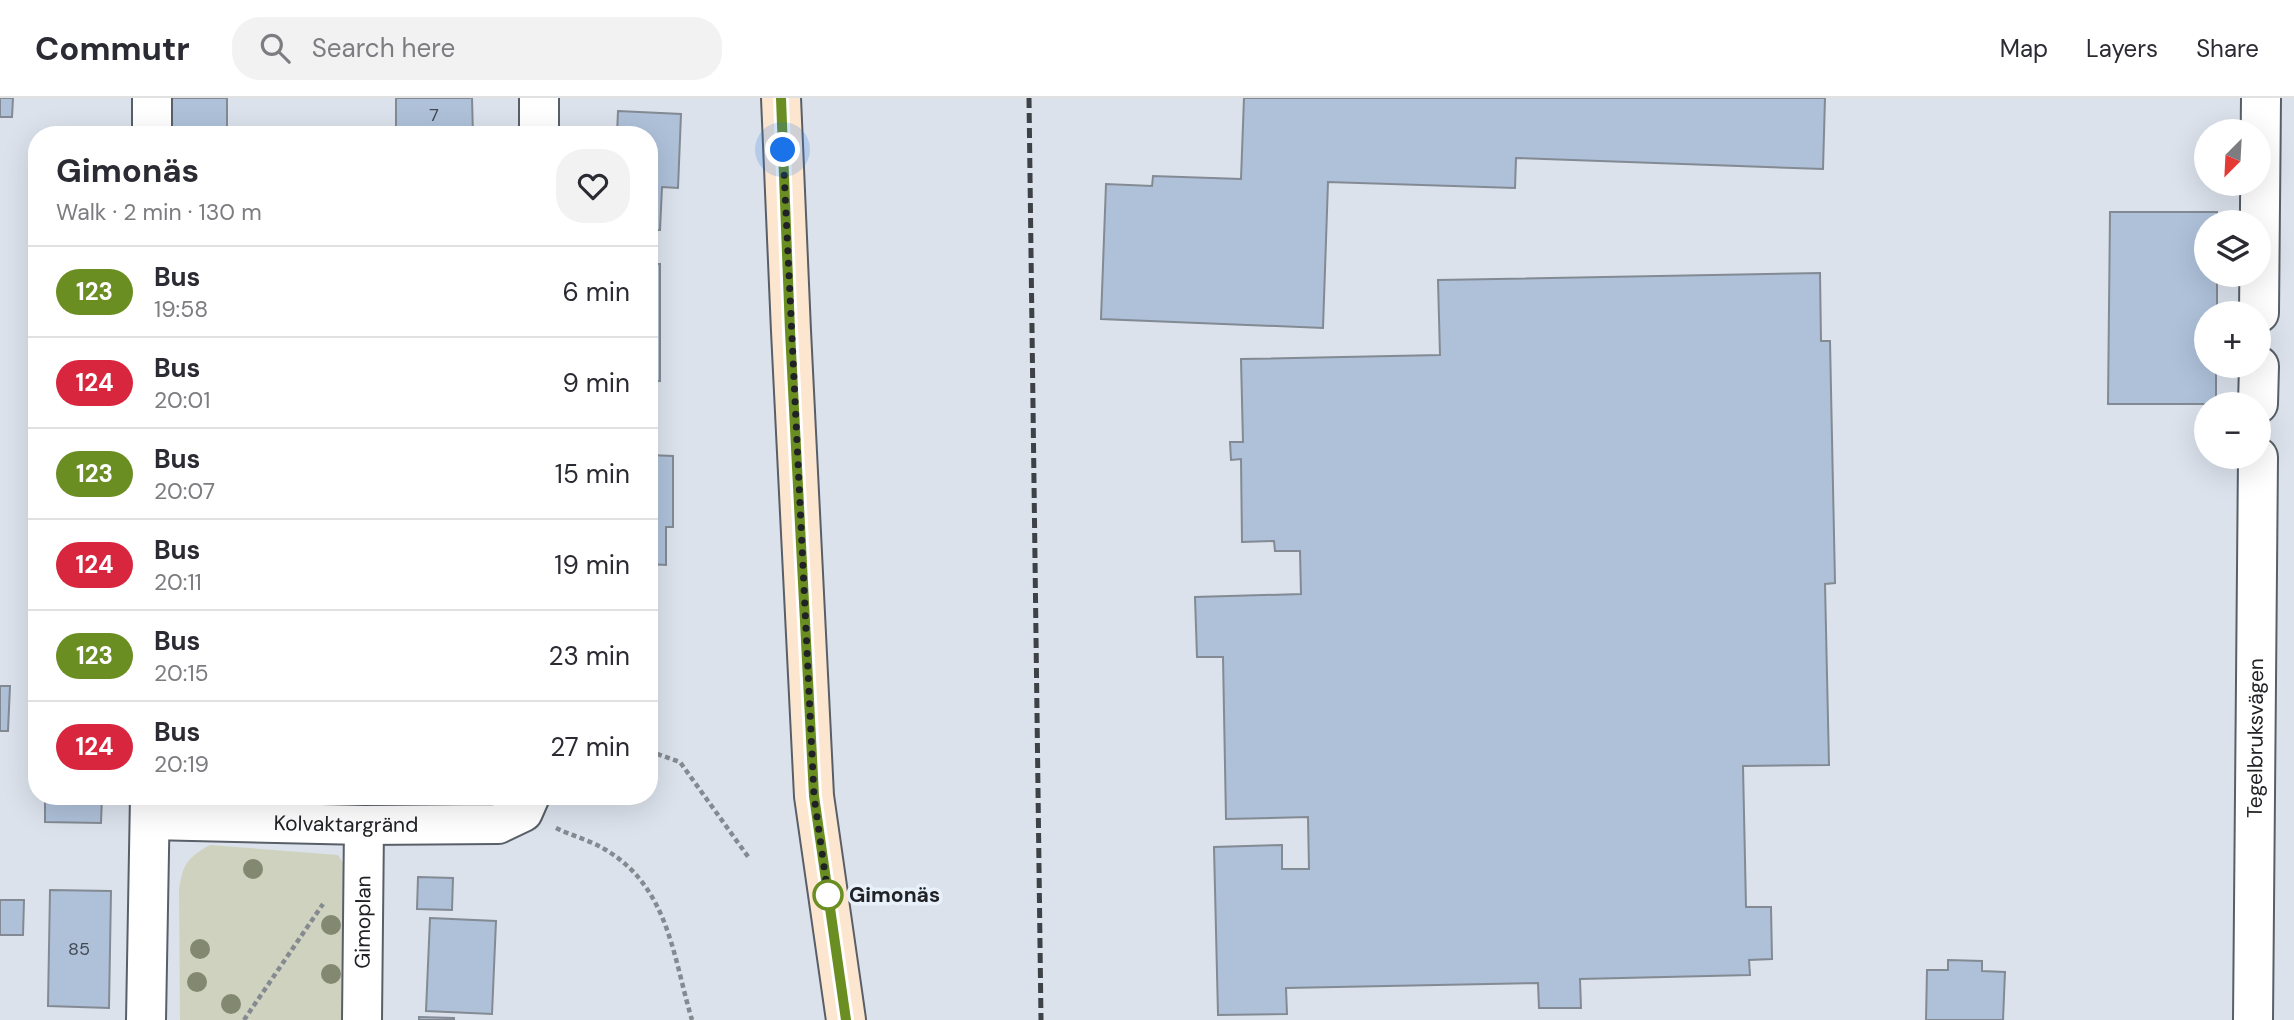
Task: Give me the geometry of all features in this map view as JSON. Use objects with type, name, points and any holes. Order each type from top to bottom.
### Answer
[{"type":"main road","points":[[781,98],[814,796],[846,1020]]},
{"type":"street","points":[[152,98],[152,126]]},
{"type":"street","points":[[538,126],[539,98]]},
{"type":"street","points":[[2259,301],[2261,98]]},
{"type":"street","name":"Tegelbruksvägen","points":[[2253,1020],[2258,469]]},
{"type":"street","name":"Kolvaktargränd","points":[[150,808],[363,843],[498,824],[523,812],[526,805]]},
{"type":"street","points":[[146,1020],[150,808]]},
{"type":"street","name":"Gimoplan","points":[[362,1020],[363,843]]},
{"type":"path","points":[[658,754],[680,762],[749,858]]},
{"type":"path","points":[[576,835],[608,851],[627,867],[659,906],[670,932],[692,1020]]},
{"type":"path","points":[[244,1020],[363,843]]},
{"type":"green space","points":[[210,845],[338,855],[353,879],[350,1020],[180,1020],[179,889],[187,862]]},
{"type":"building","points":[[0,98],[13,98],[12,117],[0,117]]},
{"type":"building","points":[[166,98],[227,98],[227,126],[166,126]]},
{"type":"building","points":[[396,98],[472,98],[473,126],[396,126]]},
{"type":"building","points":[[1244,98],[1825,98],[1823,169],[1516,158],[1515,188],[1328,182],[1323,328],[1101,319],[1106,184],[1152,186],[1153,176],[1241,179]]},
{"type":"building","points":[[618,111],[681,114],[678,188],[662,187],[660,230],[658,126],[617,126]]},
{"type":"building","points":[[2110,212],[2194,212],[2194,287],[2217,287],[2217,301],[2194,301],[2194,378],[2216,378],[2216,392],[2194,392],[2194,404],[2108,404]]},
{"type":"building","points":[[658,264],[660,264],[658,381]]},
{"type":"building","points":[[1820,273],[1821,341],[1830,341],[1835,583],[1825,584],[1829,765],[1743,766],[1746,907],[1771,907],[1772,959],[1749,960],[1750,975],[1580,979],[1581,1008],[1539,1008],[1538,983],[1286,988],[1287,1014],[1218,1015],[1214,847],[1282,845],[1282,869],[1309,869],[1308,817],[1226,819],[1223,657],[1197,657],[1195,597],[1301,594],[1300,551],[1275,551],[1274,541],[1242,542],[1241,459],[1231,460],[1230,442],[1243,442],[1241,359],[1440,355],[1438,280]]},
{"type":"building","points":[[658,455],[673,456],[673,527],[666,527],[666,565],[658,565]]},
{"type":"building","points":[[0,686],[10,686],[8,731],[0,731]]},
{"type":"building","points":[[45,805],[102,805],[101,823],[45,822]]},
{"type":"building","points":[[418,877],[453,878],[452,910],[417,909]]},
{"type":"building","points":[[50,890],[111,891],[109,1008],[48,1006]]},
{"type":"building","points":[[0,900],[24,900],[23,935],[0,935]]},
{"type":"building","points":[[430,918],[496,921],[492,1014],[426,1011]]},
{"type":"building","points":[[1948,960],[1982,961],[1982,971],[2005,972],[2003,1020],[1926,1020],[1927,970],[1948,970]]},
{"type":"building","points":[[419,1017],[454,1018],[454,1020],[419,1020]]},
{"type":"railway","points":[[1029,98],[1041,1020]]},
{"type":"bus line","name":"123","points":[[781,98],[814,796],[846,1020]]},
{"type":"place","name":"Gimonäs","points":[[828,895]]},
{"type":"route","points":[[783,150],[814,796],[828,895]]}]
